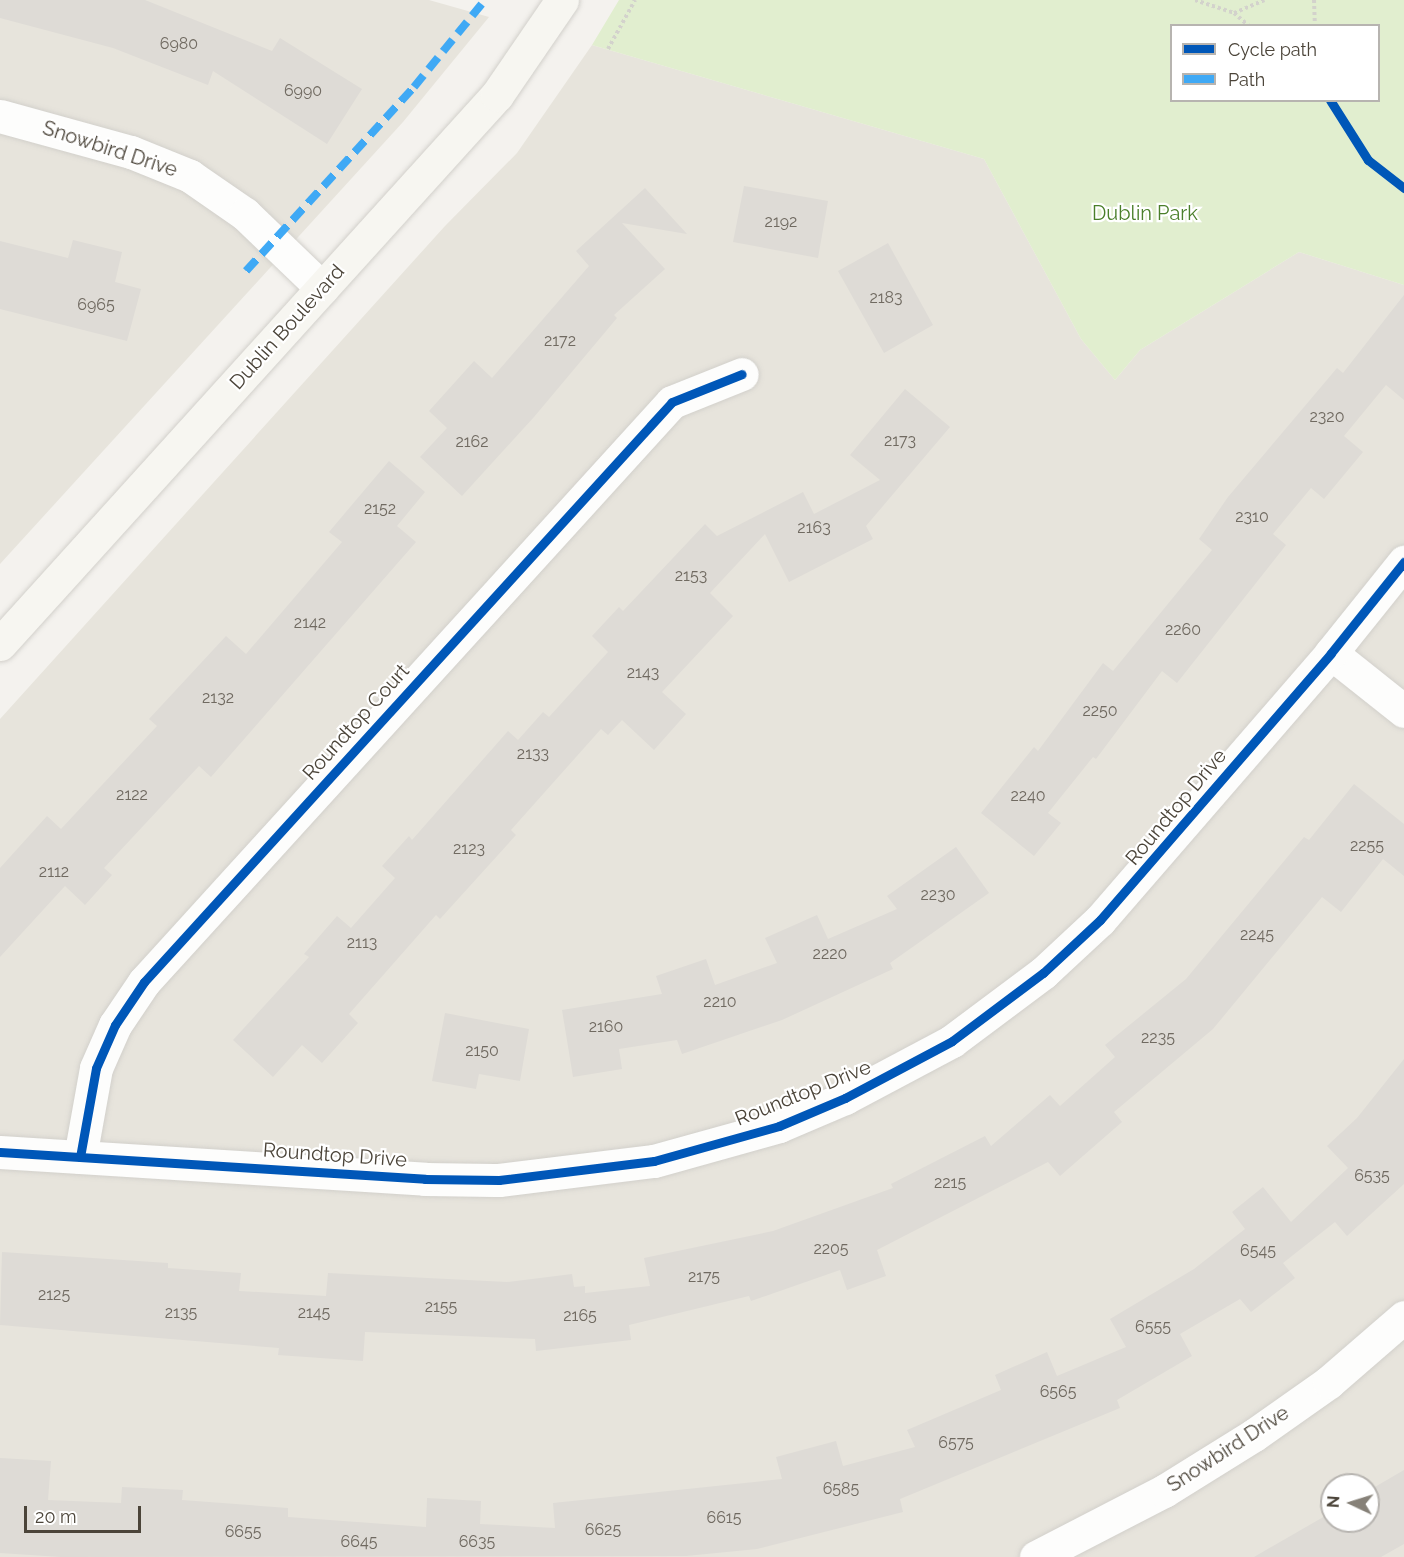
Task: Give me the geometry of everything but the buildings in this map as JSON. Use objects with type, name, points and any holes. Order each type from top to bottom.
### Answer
[{"type":"main road","name":"Dublin Boulevard","points":[[0,644],[497,95],[562,0]]},
{"type":"street","name":"Snowbird Drive","points":[[0,116],[152,159],[190,176],[244,214],[322,288]]},
{"type":"street","name":"Roundtop Court","points":[[80,1157],[96,1068],[115,1025],[144,982],[672,402],[742,374]]},
{"type":"street","name":"Roundtop Drive","points":[[0,1152],[425,1179],[499,1180],[644,1163],[779,1125],[919,1060],[952,1041],[1043,973],[1131,888],[1331,652],[1404,562]]},
{"type":"street","points":[[1331,652],[1404,711]]},
{"type":"street","name":"Snowbird Drive","points":[[1036,1557],[1155,1496],[1254,1435],[1329,1382],[1404,1317]]},
{"type":"path","points":[[608,49],[635,0]]},
{"type":"path","points":[[1195,0],[1234,13],[1247,24]]},
{"type":"path","points":[[1234,13],[1264,0]]},
{"type":"path","points":[[1314,0],[1315,24]]},
{"type":"path","points":[[1331,102],[1368,160],[1404,188]]},
{"type":"shaded area","points":[[0,0],[429,0],[489,17],[403,122],[0,564]]},
{"type":"shaded area","points":[[592,45],[984,159],[1081,339],[1115,380],[1140,350],[1299,252],[1404,285],[1404,1557],[0,1557],[0,719],[445,226],[517,153]]},
{"type":"green space","name":"Dublin Park","points":[[619,0],[1404,0],[1404,285],[1299,252],[1140,350],[1115,380],[1081,339],[984,159],[592,45]]},
{"type":"marked path","points":[[246,271],[414,87],[485,0]]},
{"type":"cycle path","points":[[1331,102],[1368,160],[1404,188]]},
{"type":"cycle path","points":[[80,1157],[96,1068],[115,1025],[144,982],[672,402],[742,374]]},
{"type":"cycle path","points":[[0,1152],[425,1179],[499,1180],[654,1161],[779,1126],[845,1098],[952,1041],[1043,973],[1100,920],[1331,653],[1404,562]]}]
